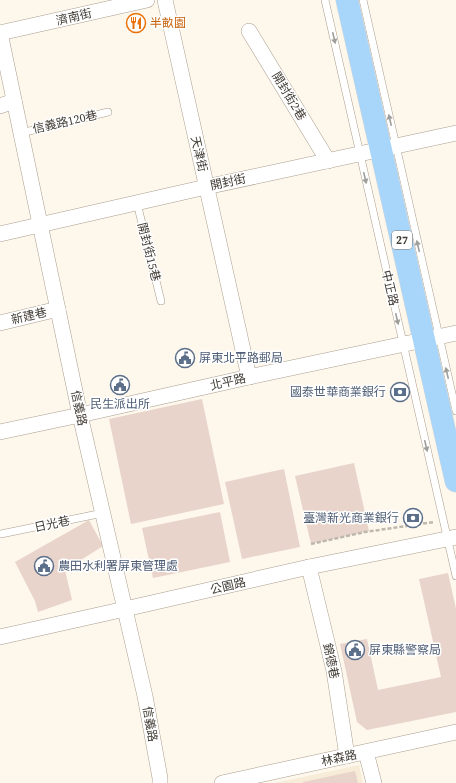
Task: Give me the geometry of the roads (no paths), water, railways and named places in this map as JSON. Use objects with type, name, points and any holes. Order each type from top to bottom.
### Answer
[{"type":"main road","name":"中正路","points":[[347,0],[388,148],[432,338],[456,481]]},
{"type":"street","name":"濟南街","points":[[0,33],[147,0]]},
{"type":"street","name":"天津街","points":[[165,0],[249,377]]},
{"type":"street","name":"開封街2巷","points":[[249,31],[328,161]]},
{"type":"street","name":"信義路","points":[[0,33],[80,415],[145,696],[160,783]]},
{"type":"street","points":[[0,106],[14,101]]},
{"type":"street","name":"開封街","points":[[0,234],[206,187],[456,133]]},
{"type":"street","name":"新建巷","points":[[0,323],[58,309]]},
{"type":"street","name":"北平路","points":[[0,432],[456,333]]},
{"type":"street","name":"公園路","points":[[0,637],[125,610],[309,567],[452,538]]},
{"type":"street","name":"錦德巷","points":[[309,567],[334,672],[347,756]]},
{"type":"street","name":"林森路","points":[[222,783],[456,732]]},
{"type":"street","points":[[366,752],[374,783]]},
{"type":"lane","name":"中正路","points":[[325,0],[444,520],[452,538],[456,576]]},
{"type":"lane","name":"中正路","points":[[363,0],[388,148]]},
{"type":"lane","name":"信義路120巷","points":[[21,133],[108,112]]},
{"type":"lane","name":"開封街15巷","points":[[137,203],[161,301]]},
{"type":"lane","name":"中正路","points":[[432,338],[456,411]]},
{"type":"lane","name":"日光巷","points":[[1,534],[103,513]]},
{"type":"place","name":"半畝園","points":[[136,23]]},
{"type":"place","name":"屏東北平路郵局","points":[[185,358]]},
{"type":"place","name":"民生派出所","points":[[120,385]]},
{"type":"place","name":"國泰世華商業銀行","points":[[400,392]]},
{"type":"place","name":"臺灣新光商業銀行","points":[[413,518]]},
{"type":"place","name":"農田水利署屏東管理處","points":[[44,566]]},
{"type":"place","name":"屏東縣警察局","points":[[355,650]]}]
